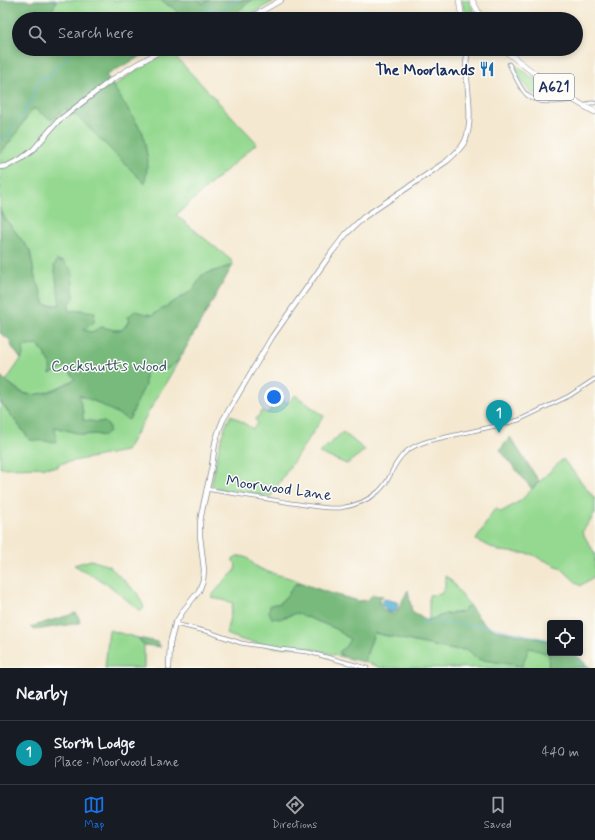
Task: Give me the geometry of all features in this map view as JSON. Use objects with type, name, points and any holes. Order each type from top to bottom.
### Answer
[{"type":"main road","points":[[260,12],[281,0]]},
{"type":"main road","points":[[459,0],[461,12]]},
{"type":"main road","points":[[472,0],[478,12]]},
{"type":"main road","points":[[0,167],[7,166],[21,159],[33,150],[58,121],[110,81],[152,56]]},
{"type":"main road","points":[[169,668],[170,643],[175,624],[199,591],[203,580],[204,570],[200,522],[212,466],[215,443],[228,409],[272,337],[332,252],[352,228],[364,217],[447,161],[458,152],[464,144],[468,135],[469,127],[469,99],[466,67],[467,56]]},
{"type":"main road","name":"A621","points":[[512,56],[573,100],[595,112]]},
{"type":"street","points":[[509,64],[524,91],[531,97],[540,101],[554,102],[573,100]]},
{"type":"street","points":[[584,106],[589,103],[595,103]]},
{"type":"street","name":"Moorwood Lane","points":[[206,489],[321,507],[339,508],[358,504],[383,488],[404,452],[418,444],[512,422],[569,396],[595,379]]},
{"type":"street","points":[[175,624],[209,632],[241,643],[308,652],[367,668]]},
{"type":"green space","points":[[0,0],[26,0],[31,2],[35,0],[56,1],[52,12],[12,12],[12,56],[141,56],[106,75],[143,133],[148,161],[145,184],[78,117],[65,109],[52,120],[33,108],[16,134],[0,154]]},
{"type":"green space","points":[[54,0],[162,0],[177,12],[52,12],[56,1]]},
{"type":"green space","points":[[162,0],[200,0],[201,3],[204,3],[209,0],[252,0],[237,12],[177,12],[172,7],[164,3]]},
{"type":"green space","points":[[175,0],[276,0],[255,12],[188,12]]},
{"type":"green space","points":[[462,0],[468,0],[474,12],[464,12]]},
{"type":"green space","points":[[158,56],[175,56],[257,143],[176,215],[231,260],[233,265],[202,275],[193,290],[152,315],[128,317],[130,320],[122,330],[102,327],[92,332],[82,330],[95,313],[81,310],[68,312],[69,304],[45,305],[35,278],[30,251],[1,213],[0,154],[34,108],[65,109],[78,117],[145,184],[143,133],[113,86]]},
{"type":"green space","points":[[515,65],[561,98],[543,97],[531,92],[519,77],[513,66]]},
{"type":"green space","name":"Cockshutts Wood","points":[[0,208],[1,213],[30,251],[35,278],[45,305],[60,305],[54,266],[57,260],[64,262],[72,270],[74,298],[69,304],[68,311],[81,310],[95,312],[94,322],[83,330],[92,332],[102,327],[122,330],[130,320],[128,317],[135,311],[152,315],[193,290],[202,275],[233,265],[179,360],[170,367],[160,371],[145,368],[145,385],[129,420],[96,402],[79,395],[83,412],[83,420],[104,422],[109,426],[109,432],[104,436],[94,434],[84,435],[55,427],[56,442],[30,440],[0,401],[0,376],[22,393],[28,394],[50,391],[75,379],[65,366],[50,374],[50,363],[39,345],[23,346],[24,353],[21,359],[12,347],[10,340],[0,333]]},
{"type":"green space","points":[[39,345],[50,363],[57,371],[65,366],[75,379],[49,391],[28,394],[20,391],[6,381],[21,359],[22,346]]},
{"type":"green space","points":[[179,360],[126,451],[58,464],[58,467],[0,468],[0,401],[30,440],[55,427],[84,435],[94,434],[104,436],[104,422],[83,420],[83,412],[78,394],[96,402],[145,368],[160,371],[167,369]]},
{"type":"green space","points":[[295,395],[324,416],[270,497],[211,487],[221,441],[231,415],[253,429],[258,422],[255,420],[262,411],[267,414],[279,397],[288,403]]},
{"type":"green space","points":[[343,432],[365,450],[347,464],[319,453]]},
{"type":"green space","points":[[510,437],[539,481],[532,489],[500,450]]},
{"type":"green space","points":[[563,459],[595,499],[595,514],[582,532],[595,554],[595,576],[580,586],[561,568],[531,554],[499,551],[476,540],[495,508],[501,512],[520,501]]},
{"type":"green space","points":[[237,556],[248,559],[256,566],[264,570],[294,579],[304,584],[295,584],[280,603],[279,619],[297,613],[334,628],[350,639],[346,646],[339,652],[343,657],[304,647],[274,647],[242,640],[226,634],[233,603],[211,597],[224,581],[235,571],[236,564],[232,560]]},
{"type":"green space","points":[[91,560],[109,566],[137,593],[144,607],[140,611],[110,586],[74,565]]},
{"type":"green space","points":[[445,576],[450,579],[469,605],[462,612],[446,614],[429,620],[429,595],[441,594],[445,587]]},
{"type":"green space","points":[[295,584],[304,584],[329,593],[359,601],[367,600],[373,595],[383,596],[379,602],[383,610],[395,615],[408,590],[412,612],[426,620],[446,614],[462,612],[469,605],[483,623],[494,630],[547,640],[547,653],[529,648],[522,666],[477,659],[468,650],[448,649],[374,633],[364,662],[343,657],[339,652],[346,646],[350,639],[334,628],[297,613],[279,619],[272,618],[269,612],[270,605],[280,603]]},
{"type":"green space","points":[[76,613],[80,623],[34,630],[30,627]]},
{"type":"green space","points":[[109,630],[138,638],[144,645],[144,668],[105,668]]},
{"type":"green space","points":[[374,633],[447,649],[468,650],[477,659],[521,666],[529,647],[547,653],[547,656],[550,656],[548,668],[380,668],[364,662]]},
{"type":"green space","points":[[138,638],[157,642],[161,647],[144,645]]},
{"type":"green space","points":[[549,656],[577,656],[590,668],[548,668]]},
{"type":"water","points":[[384,599],[397,602],[398,605],[395,612],[390,612],[385,609],[381,602]]},
{"type":"waterway","points":[[204,12],[207,7],[213,7],[223,11],[229,4],[238,0]]},
{"type":"waterway","points":[[0,139],[10,136],[12,125],[25,113],[25,106],[31,102],[35,89],[42,76],[46,80],[51,77],[54,68],[66,60],[68,56]]},
{"type":"waterway","points":[[420,621],[485,626],[547,639]]},
{"type":"waterway","points":[[573,656],[586,668]]},
{"type":"place","name":"The Moorlands","points":[[487,69]]},
{"type":"place","name":"Storth Lodge","points":[[499,433]]}]
